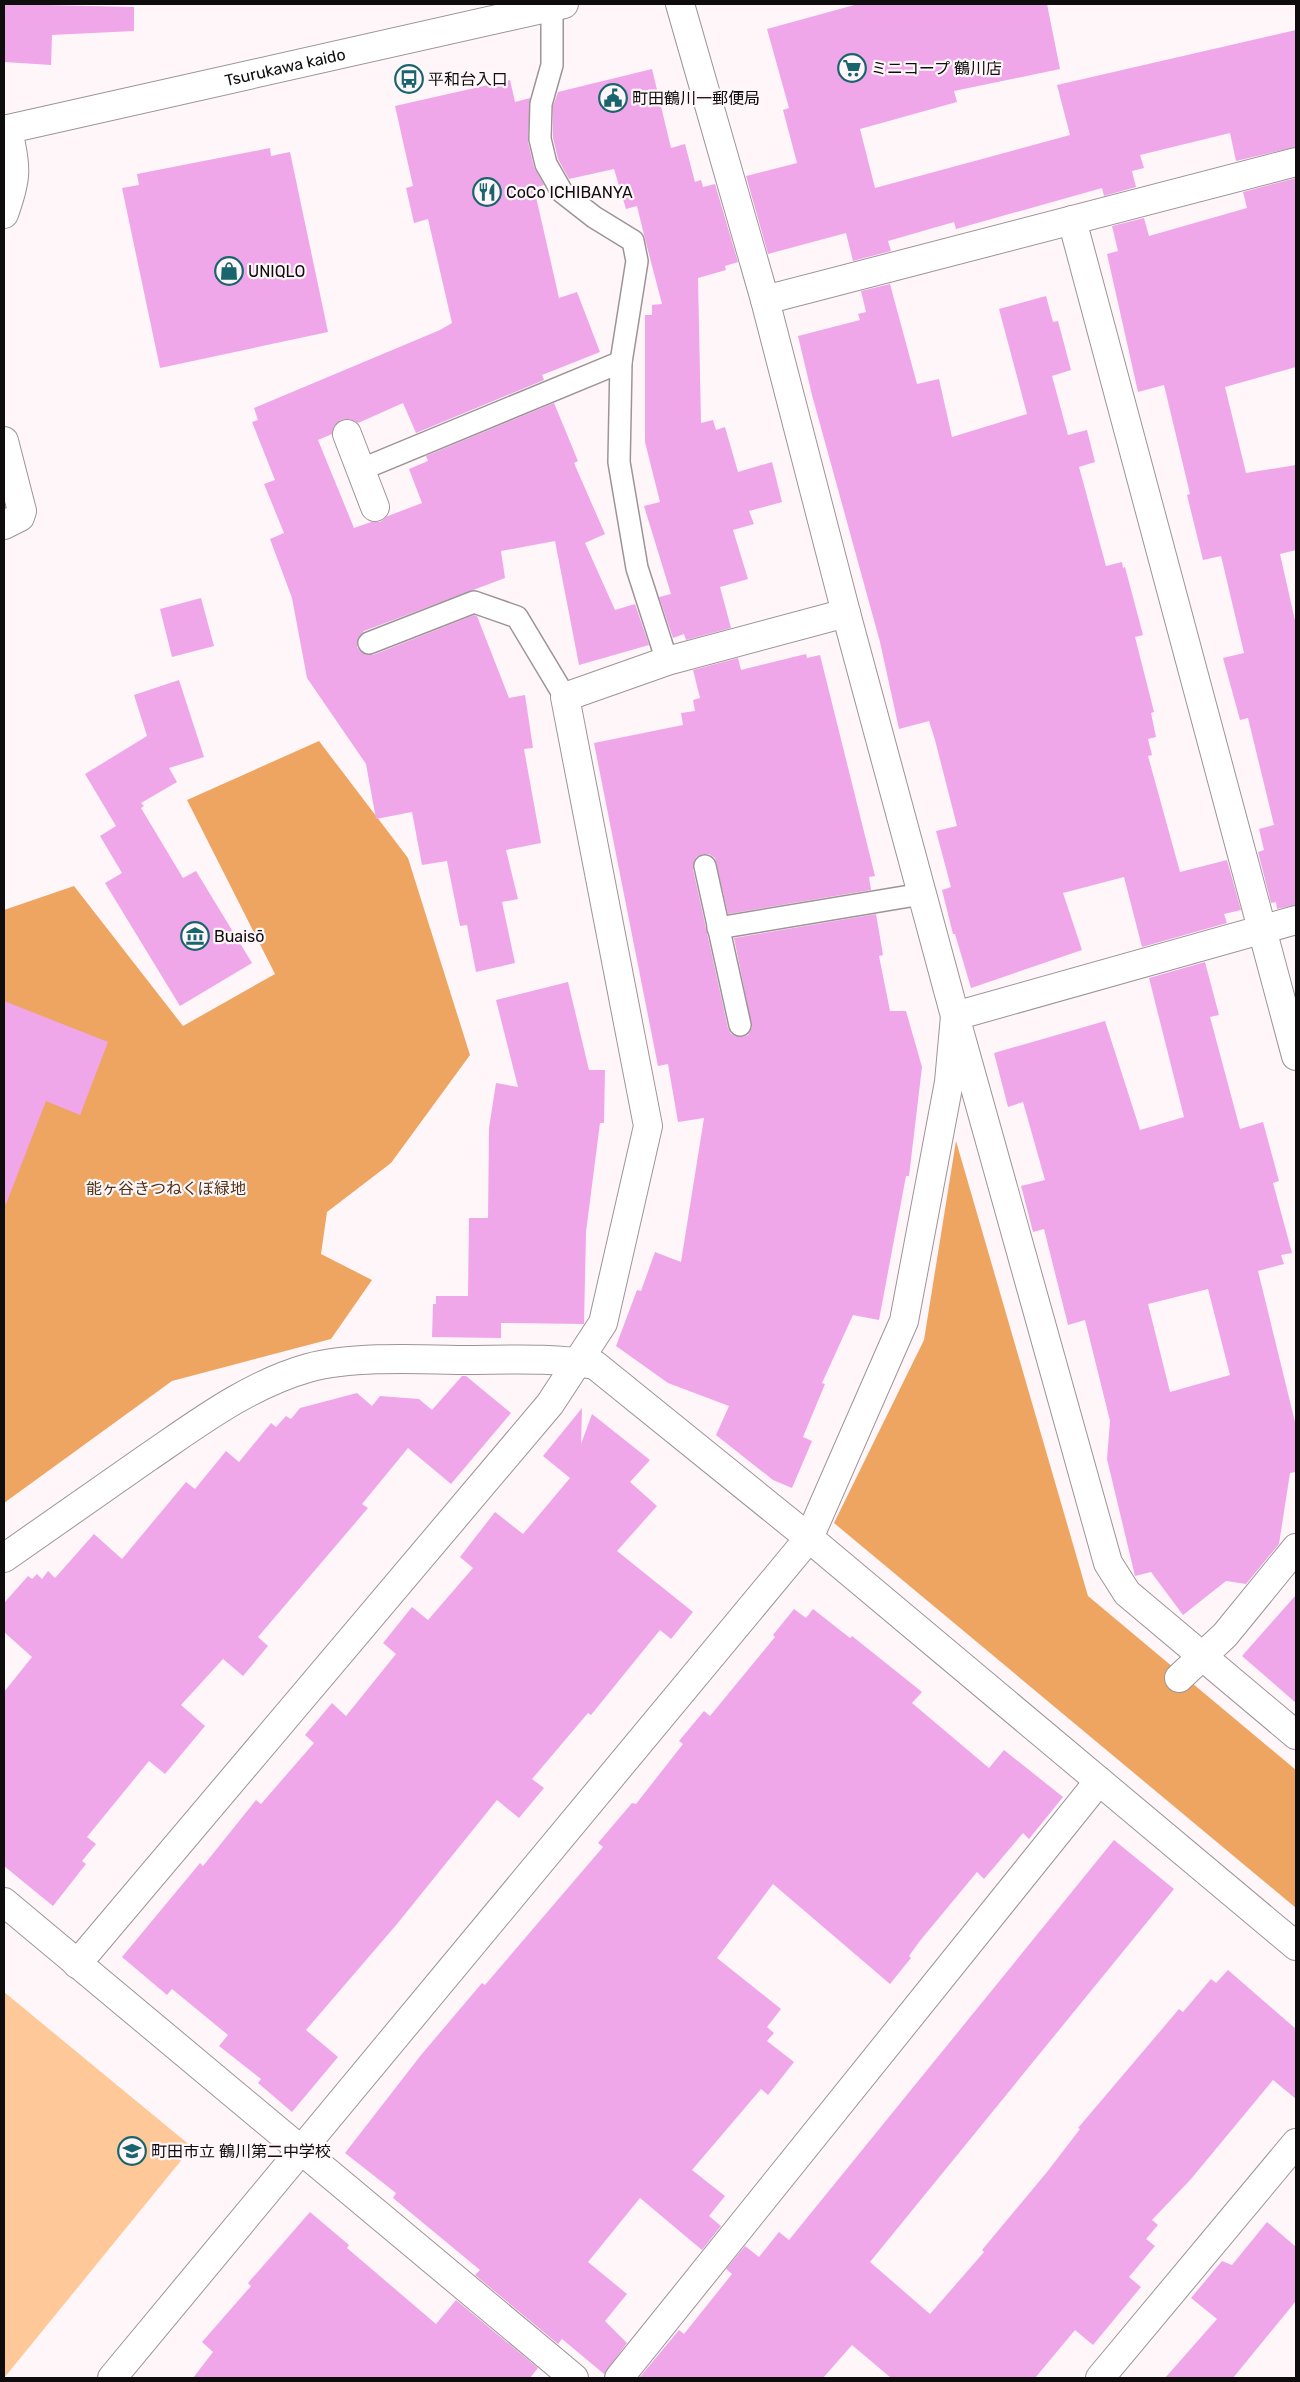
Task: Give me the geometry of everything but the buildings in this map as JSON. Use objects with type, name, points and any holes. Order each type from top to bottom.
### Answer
[{"type":"street","points":[[680,4],[765,300],[846,612],[955,1016],[1099,1525],[1108,1563],[1127,1593],[1296,1734]]},
{"type":"street","name":"Tsurukawa kaido","points":[[6,130],[558,5]]},
{"type":"street","points":[[4,214],[14,187],[16,170],[6,130]]},
{"type":"street","points":[[765,300],[1296,162]]},
{"type":"street","points":[[1072,220],[1296,1056]]},
{"type":"street","points":[[347,434],[375,507]]},
{"type":"street","points":[[4,441],[22,511],[20,517],[4,525]]},
{"type":"street","points":[[78,1964],[550,1404],[603,1323],[648,1126],[565,697],[667,661],[846,612]]},
{"type":"street","points":[[955,1016],[1296,920]]},
{"type":"street","points":[[112,2378],[302,2152],[809,1538],[904,1321],[949,1082],[955,1016]]},
{"type":"street","points":[[4,1558],[230,1403],[246,1393],[308,1368],[366,1360],[577,1362],[595,1365],[809,1538],[1296,1946]]},
{"type":"street","points":[[1179,1678],[1225,1635],[1296,1548]]},
{"type":"street","points":[[619,2378],[1099,1781]]},
{"type":"street","points":[[4,1902],[574,2378]]},
{"type":"street","points":[[1100,2378],[1296,2143]]},
{"type":"lane","points":[[558,5],[552,65],[541,104],[540,139],[546,164],[562,192],[594,217],[633,241],[637,261],[621,362],[620,462],[636,568],[667,661]]},
{"type":"lane","points":[[360,470],[621,362]]},
{"type":"lane","points":[[370,643],[474,602],[517,618],[565,697]]},
{"type":"lane","points":[[705,866],[740,1025]]},
{"type":"lane","points":[[718,928],[922,894]]},
{"type":"shaded area","points":[[4,1992],[192,2147],[4,2378]]},
{"type":"green space","name":"能ヶ谷きつねくぼ緑地","points":[[319,741],[408,858],[470,1055],[391,1163],[327,1212],[321,1254],[372,1280],[331,1339],[172,1381],[4,1503],[4,910],[74,886],[183,1026],[275,974],[187,800]]},
{"type":"green space","points":[[956,1141],[1088,1596],[1296,1770],[1296,1908],[834,1523],[924,1340]]},
{"type":"place","name":"ミニコープ 鶴川店","points":[[852,68]]},
{"type":"place","name":"平和台入口","points":[[409,79]]},
{"type":"place","name":"町田鶴川一郵便局","points":[[613,98]]},
{"type":"place","name":"CoCo ICHIBANYA","points":[[487,192]]},
{"type":"place","name":"UNIQLO","points":[[229,271]]},
{"type":"place","name":"Buaisō","points":[[195,936]]},
{"type":"place","name":"町田市立 鶴川第二中学校","points":[[132,2151]]}]
